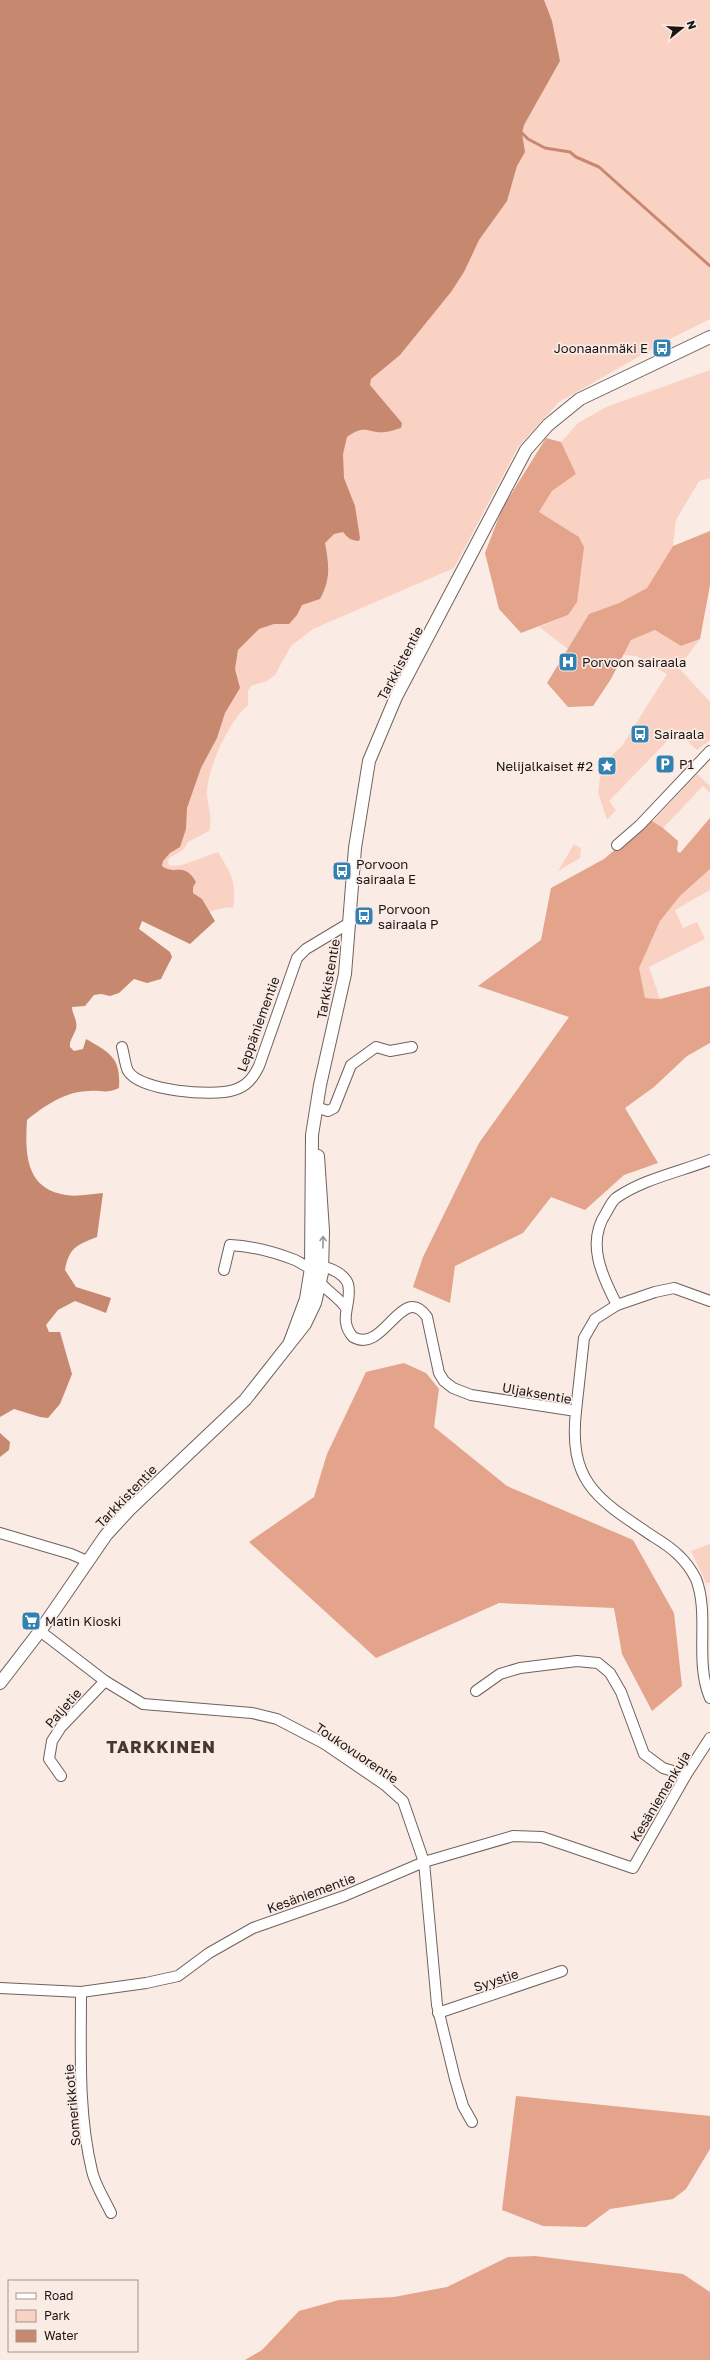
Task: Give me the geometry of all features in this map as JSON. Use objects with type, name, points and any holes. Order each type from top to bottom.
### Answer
[{"type":"street","name":"Tarkkistentie","points":[[0,1683],[40,1631],[87,1561],[129,1510],[245,1400],[305,1324],[315,1303],[320,1284],[317,1268],[321,1196],[315,1121],[316,1108],[345,974],[351,922],[355,848],[369,761],[396,697],[526,450],[548,425],[580,399],[710,337]]},
{"type":"street","points":[[617,844],[640,825],[710,751]]},
{"type":"street","name":"Leppäniementie","points":[[122,1047],[128,1071],[138,1081],[159,1087],[217,1094],[235,1090],[251,1082],[259,1066],[297,958],[306,949],[351,922]]},
{"type":"street","points":[[316,1108],[328,1111],[334,1108],[350,1065],[371,1050],[376,1047],[390,1051],[412,1047]]},
{"type":"street","points":[[616,1305],[601,1270],[595,1243],[601,1220],[615,1199],[637,1186],[710,1160]]},
{"type":"street","points":[[224,1270],[230,1245],[249,1246],[317,1268]]},
{"type":"street","name":"Tarkkistentie","points":[[290,1342],[317,1268]]},
{"type":"street","name":"Uljaksentie","points":[[317,1268],[346,1278],[349,1297],[346,1308],[347,1325],[350,1334],[362,1340],[378,1335],[401,1312],[409,1307],[415,1306],[422,1310],[429,1324],[439,1373],[444,1381],[461,1393],[576,1411],[576,1455],[580,1468],[592,1491],[607,1505],[685,1560],[696,1579],[700,1589],[703,1608],[704,1673],[710,1698]]},
{"type":"street","points":[[320,1284],[339,1298],[346,1308]]},
{"type":"street","points":[[576,1411],[584,1338],[595,1319],[616,1305],[655,1292],[674,1288],[710,1301]]},
{"type":"street","points":[[0,1533],[71,1554],[87,1561]]},
{"type":"street","name":"Toukovuorentie","points":[[40,1631],[105,1680],[143,1704],[252,1713],[289,1724],[321,1742],[385,1785],[403,1801],[424,1862],[438,2012],[463,2106],[472,2122]]},
{"type":"street","points":[[476,1691],[500,1674],[520,1668],[577,1661],[598,1663],[610,1674],[621,1692],[644,1754],[663,1768],[686,1775]]},
{"type":"street","name":"Paljetie","points":[[61,1776],[49,1759],[52,1741],[61,1727],[105,1680]]},
{"type":"street","name":"Kesäniemenkuja","points":[[633,1868],[686,1775],[710,1738]]},
{"type":"street","name":"Kesäniementie","points":[[0,1988],[82,1992],[146,1983],[178,1976],[210,1953],[253,1928],[344,1896],[424,1862],[512,1836],[542,1837],[633,1868]]},
{"type":"street","name":"Syystie","points":[[438,2012],[562,1971]]},
{"type":"street","name":"Somerikkotie","points":[[82,1992],[81,2071],[87,2139],[92,2172],[111,2213]]},
{"type":"green space","points":[[0,0],[710,0],[710,319],[668,340],[559,402],[518,447],[454,568],[313,629],[291,646],[275,675],[267,681],[251,686],[248,691],[248,705],[233,722],[226,734],[210,773],[207,795],[210,818],[209,831],[188,842],[183,850],[169,858],[168,863],[170,866],[182,865],[218,852],[232,878],[234,892],[233,908],[225,908],[202,913],[163,876]]},
{"type":"green space","points":[[710,370],[710,478],[699,481],[676,520],[673,546],[647,588],[619,603],[589,614],[568,649],[539,627],[568,615],[539,512],[552,491],[576,474],[561,442],[578,423],[606,407]]},
{"type":"green space","points":[[655,630],[681,646],[700,639],[681,664],[677,666],[710,702],[710,740],[697,750],[677,731],[609,801],[616,810],[607,820],[598,792],[601,771],[607,760],[622,746],[667,674],[636,656],[622,655],[631,640]]},
{"type":"green space","points":[[697,774],[710,786],[710,793],[703,786],[663,828],[652,822]]},
{"type":"green space","points":[[574,844],[581,848],[580,858],[558,871]]},
{"type":"green space","points":[[710,869],[710,890],[675,910],[683,928],[697,922],[705,939],[649,967],[660,999],[645,998],[638,968],[660,921],[680,896]]},
{"type":"green space","points":[[710,1544],[710,1583],[706,1583],[691,1551]]},
{"type":"shaded area","points":[[546,438],[561,442],[576,474],[552,491],[539,512],[579,537],[584,547],[577,602],[568,615],[521,633],[499,609],[485,553],[502,509]]},
{"type":"shaded area","points":[[710,531],[710,585],[700,639],[681,646],[655,630],[631,640],[611,679],[593,706],[568,707],[547,683],[589,614],[619,603],[647,588],[673,546]]},
{"type":"shaded area","points":[[710,818],[710,869],[680,896],[660,921],[639,968],[645,998],[660,999],[710,986],[710,1043],[687,1056],[654,1087],[625,1108],[658,1163],[624,1175],[585,1210],[551,1197],[523,1233],[455,1266],[450,1303],[413,1287],[423,1257],[479,1143],[569,1017],[478,986],[541,940],[551,888],[604,859],[650,820],[663,828],[678,841],[677,851],[680,853]]},
{"type":"shaded area","points":[[404,1363],[426,1373],[439,1389],[434,1427],[507,1486],[633,1540],[674,1613],[682,1686],[652,1711],[622,1654],[614,1608],[499,1603],[376,1658],[249,1542],[314,1497],[327,1454],[366,1372]]},
{"type":"shaded area","points":[[516,2096],[710,2116],[710,2149],[686,2189],[673,2199],[610,2209],[586,2227],[543,2226],[502,2210]]},
{"type":"shaded area","points":[[535,2256],[683,2274],[710,2292],[710,2360],[245,2360],[262,2350],[299,2311],[339,2300],[394,2297],[447,2287],[508,2257]]},
{"type":"water","points":[[0,0],[544,0],[552,21],[560,61],[524,125],[522,133],[525,152],[517,166],[507,201],[479,240],[464,272],[451,292],[400,355],[371,379],[370,385],[402,423],[401,428],[391,431],[379,432],[363,430],[353,433],[347,437],[343,454],[344,478],[355,506],[360,538],[359,541],[346,536],[343,532],[334,534],[325,543],[328,572],[324,592],[320,599],[302,605],[297,615],[289,624],[274,624],[259,629],[238,650],[235,669],[240,688],[225,713],[217,738],[201,768],[187,808],[186,829],[180,847],[170,853],[163,861],[162,866],[171,870],[183,870],[192,876],[196,882],[193,887],[193,893],[202,899],[215,921],[190,944],[142,921],[139,929],[170,952],[172,957],[161,979],[147,983],[134,979],[119,993],[110,996],[101,994],[94,995],[85,1006],[72,1007],[76,1020],[76,1029],[70,1042],[70,1047],[74,1051],[83,1049],[86,1039],[108,1052],[116,1063],[118,1069],[119,1088],[107,1091],[80,1092],[64,1096],[27,1120],[26,1145],[30,1168],[42,1185],[52,1191],[70,1196],[103,1193],[97,1237],[84,1242],[71,1252],[65,1270],[76,1287],[111,1298],[106,1313],[75,1301],[58,1310],[46,1325],[49,1332],[60,1332],[72,1374],[60,1404],[48,1418],[14,1409],[0,1417]]},
{"type":"water","points":[[0,1433],[10,1442],[9,1450],[0,1457]]},
{"type":"waterway","points":[[522,133],[528,139],[545,148],[570,152],[576,157],[599,167],[710,266]]},
{"type":"place","name":"Joonaanmäki E","points":[[662,348]]},
{"type":"place","name":"Porvoon sairaala","points":[[568,662]]},
{"type":"place","name":"Sairaala","points":[[640,734]]},
{"type":"place","name":"P1","points":[[665,764]]},
{"type":"place","name":"Nelijalkaiset #2","points":[[607,766]]},
{"type":"place","name":"Porvoon sairaala E","points":[[342,871]]},
{"type":"place","name":"Porvoon sairaala P","points":[[364,916]]},
{"type":"place","name":"Matin Kioski","points":[[31,1621]]},
{"type":"district","name":"TARKKINEN","points":[[161,1747]]}]
